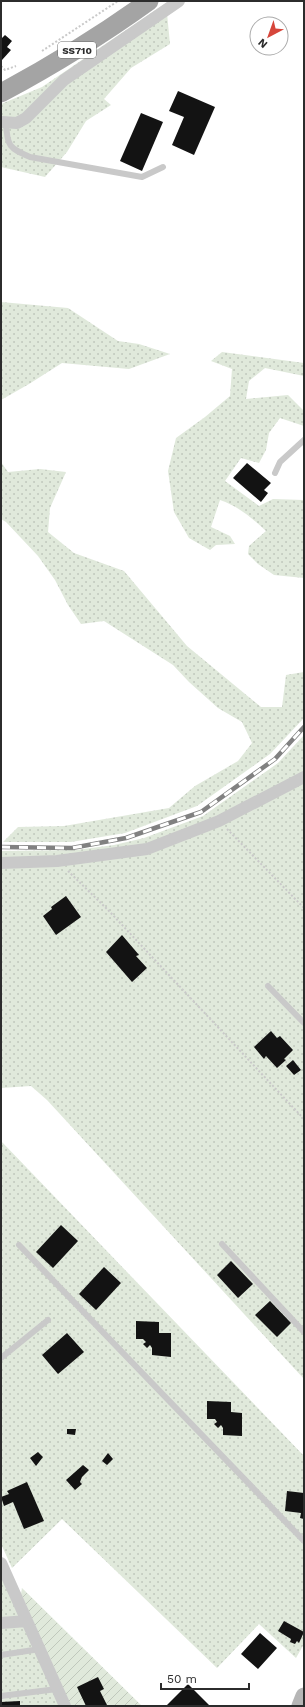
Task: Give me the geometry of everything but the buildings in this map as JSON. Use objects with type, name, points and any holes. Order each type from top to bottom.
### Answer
[{"type":"main road","name":"SS710","points":[[1,93],[51,66],[102,35],[149,1]]},
{"type":"main road","points":[[300,1706],[304,1696]]},
{"type":"street","points":[[3,123],[16,123],[26,118],[64,80],[179,1]]},
{"type":"street","points":[[1,863],[57,861],[147,849],[219,821],[304,777]]},
{"type":"street","points":[[1,1563],[65,1706]]},
{"type":"street","points":[[1,1623],[27,1620]]},
{"type":"lane","points":[[3,123],[7,141],[16,151],[30,157],[142,177],[163,167]]},
{"type":"lane","points":[[275,473],[280,462],[304,440]]},
{"type":"lane","points":[[268,986],[304,1024]]},
{"type":"lane","points":[[222,1244],[304,1332]]},
{"type":"lane","points":[[19,1245],[304,1541]]},
{"type":"lane","points":[[1,1358],[48,1320]]},
{"type":"lane","points":[[1,1655],[40,1649]]},
{"type":"lane","points":[[1,1696],[57,1689]]},
{"type":"path","points":[[36,55],[118,1]]},
{"type":"path","points":[[1,66],[5,70],[17,66]]},
{"type":"path","points":[[219,821],[304,908]]},
{"type":"path","points":[[57,861],[109,910],[152,958],[304,1119]]},
{"type":"shaded area","points":[[166,3],[170,44],[131,68],[104,99],[111,105],[86,121],[67,152],[45,177],[1,167],[1,104],[42,87]]},
{"type":"shaded area","points":[[1,302],[68,308],[118,341],[139,344],[170,354],[129,369],[62,363],[1,400]]},
{"type":"shaded area","points":[[222,352],[304,363],[304,376],[265,368],[249,381],[246,399],[288,395],[304,411],[304,426],[280,418],[269,433],[266,450],[259,463],[241,458],[225,481],[259,506],[273,499],[304,500],[304,578],[274,575],[258,564],[248,554],[249,546],[266,531],[239,509],[220,500],[211,527],[230,536],[235,544],[216,545],[210,550],[189,538],[174,512],[168,471],[176,438],[205,417],[230,396],[232,369],[211,361]]},
{"type":"shaded area","points":[[1,462],[8,472],[40,469],[66,472],[50,508],[48,532],[74,553],[124,571],[187,646],[261,707],[282,707],[286,675],[304,672],[304,718],[270,754],[197,806],[125,833],[71,842],[3,842],[18,827],[64,826],[169,808],[195,786],[238,761],[252,743],[242,722],[218,708],[189,682],[173,665],[104,621],[81,624],[68,605],[55,580],[38,556],[6,522],[1,519]]},
{"type":"shaded area","points":[[304,735],[304,1379],[47,1100],[31,1086],[1,1088],[1,851],[76,850],[114,845],[144,838],[203,816],[278,763]]},
{"type":"shaded area","points":[[1,1141],[304,1456],[304,1644],[296,1658],[259,1624],[217,1668],[62,1519],[12,1568],[1,1544]]},
{"type":"shaded area","points":[[1,1567],[63,1706],[1,1706]]},
{"type":"shaded area","points":[[22,1588],[142,1706],[71,1706],[21,1594]]},
{"type":"railway","points":[[1,847],[72,848],[126,838],[201,812],[275,759],[304,727]]}]
